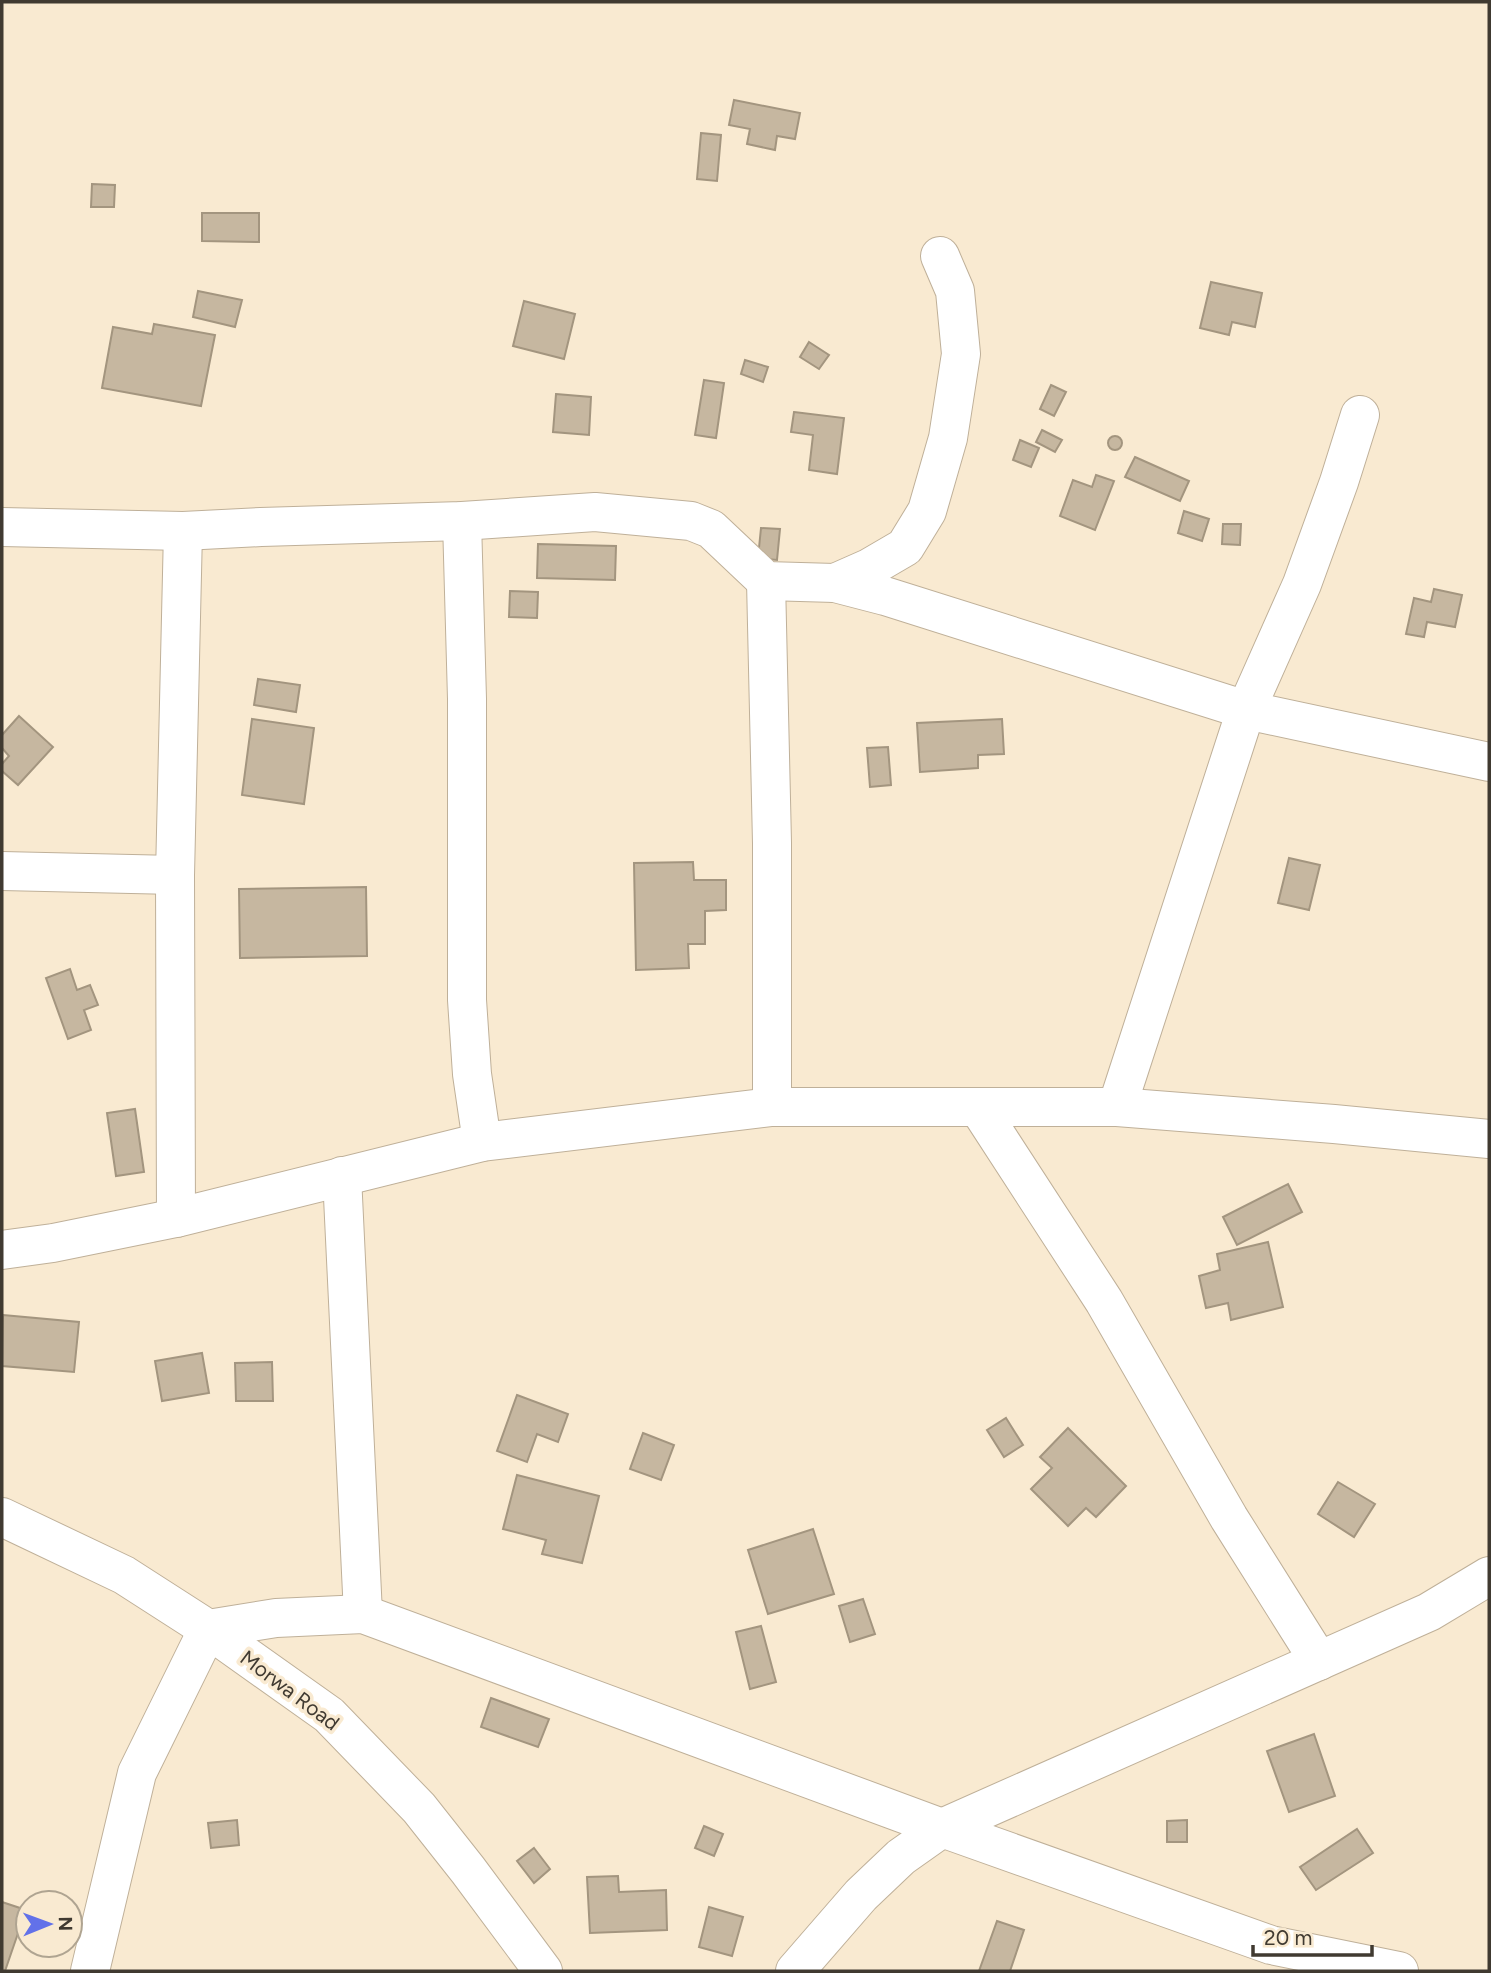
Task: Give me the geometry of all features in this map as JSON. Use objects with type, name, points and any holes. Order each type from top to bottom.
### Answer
[{"type":"street","points":[[835,583],[869,568],[905,547],[927,511],[948,438],[961,354],[955,291],[940,256]]},
{"type":"street","points":[[1117,1107],[1247,710],[1302,584],[1360,415]]},
{"type":"street","points":[[2,527],[183,531],[462,521],[594,512],[691,521],[711,530],[766,582],[835,583],[885,596],[1247,710],[1489,762]]},
{"type":"street","points":[[462,521],[467,699],[467,1000],[472,1074],[482,1142]]},
{"type":"street","points":[[176,1217],[175,875],[183,531]]},
{"type":"street","points":[[766,582],[772,843],[772,1107]]},
{"type":"street","points":[[2,871],[175,875]]},
{"type":"street","points":[[2,1250],[53,1243],[176,1217],[482,1142],[772,1107],[1117,1107],[1489,1139]]},
{"type":"street","points":[[978,1107],[1104,1301],[1229,1518],[1319,1661]]},
{"type":"street","points":[[342,1176],[363,1614]]},
{"type":"street","name":"Morwa Road","points":[[2,1517],[124,1575],[208,1629],[330,1715],[419,1808],[543,1971]]},
{"type":"street","points":[[795,1971],[861,1895],[901,1857],[942,1828],[1429,1612],[1489,1576]]},
{"type":"street","points":[[90,1971],[137,1773],[208,1629],[276,1618],[363,1614],[942,1828],[1266,1958],[1399,1971]]},
{"type":"building","points":[[734,100],[800,113],[795,139],[777,136],[775,150],[747,144],[750,129],[729,125]]},
{"type":"building","points":[[701,133],[721,135],[717,181],[697,179]]},
{"type":"building","points":[[92,184],[115,185],[114,207],[91,207]]},
{"type":"building","points":[[202,213],[259,213],[259,242],[202,241]]},
{"type":"building","points":[[1211,282],[1262,293],[1255,327],[1232,322],[1229,335],[1200,328]]},
{"type":"building","points":[[198,291],[242,300],[235,327],[193,317]]},
{"type":"building","points":[[524,301],[575,314],[564,359],[513,346]]},
{"type":"building","points":[[154,324],[215,335],[201,406],[102,388],[113,327],[152,334]]},
{"type":"building","points":[[809,342],[829,355],[819,369],[800,357]]},
{"type":"building","points":[[745,360],[768,367],[763,382],[741,374]]},
{"type":"building","points":[[704,380],[724,383],[716,438],[695,435]]},
{"type":"building","points":[[1051,385],[1066,392],[1054,416],[1040,409]]},
{"type":"building","points":[[556,394],[591,397],[589,435],[553,432]]},
{"type":"building","points":[[794,412],[844,418],[837,474],[809,470],[813,435],[791,432]]},
{"type":"building","points":[[1042,430],[1062,440],[1055,452],[1036,442]]},
{"type":"building","points":[[1112,436],[1118,436],[1122,443],[1118,450],[1112,450],[1108,446],[1108,440]]},
{"type":"building","points":[[1020,440],[1039,448],[1031,467],[1013,460]]},
{"type":"building","points":[[1135,457],[1189,481],[1180,501],[1125,477]]},
{"type":"building","points":[[1096,475],[1114,481],[1095,530],[1060,516],[1073,480],[1092,487]]},
{"type":"building","points":[[1184,511],[1209,519],[1202,541],[1178,533]]},
{"type":"building","points":[[1223,524],[1241,524],[1240,545],[1222,544]]},
{"type":"building","points":[[761,528],[780,529],[777,560],[758,558]]},
{"type":"building","points":[[538,544],[616,546],[615,580],[537,578]]},
{"type":"building","points":[[1434,589],[1462,595],[1455,627],[1427,622],[1424,637],[1406,634],[1414,598],[1431,602]]},
{"type":"building","points":[[510,591],[538,592],[537,618],[509,617]]},
{"type":"building","points":[[258,679],[300,685],[296,712],[254,705]]},
{"type":"building","points":[[19,716],[53,747],[18,785],[2,771],[2,764],[9,756],[2,748],[2,735]]},
{"type":"building","points":[[252,719],[314,728],[304,804],[242,795]]},
{"type":"building","points":[[1002,719],[1004,754],[978,755],[978,768],[920,772],[917,723]]},
{"type":"building","points":[[888,747],[891,785],[870,787],[867,748]]},
{"type":"building","points":[[1289,858],[1320,865],[1309,910],[1278,903]]},
{"type":"building","points":[[693,862],[694,880],[726,880],[726,910],[705,911],[705,944],[688,944],[689,968],[636,970],[634,863]]},
{"type":"building","points":[[366,887],[367,956],[240,958],[239,889]]},
{"type":"building","points":[[70,969],[77,990],[90,985],[98,1005],[84,1010],[91,1030],[68,1039],[46,978]]},
{"type":"building","points":[[135,1109],[144,1172],[116,1176],[107,1113]]},
{"type":"building","points":[[1288,1184],[1302,1212],[1237,1245],[1223,1217]]},
{"type":"building","points":[[1268,1242],[1283,1307],[1231,1320],[1228,1303],[1206,1308],[1199,1276],[1220,1270],[1217,1254]]},
{"type":"building","points":[[3,1315],[79,1322],[74,1372],[2,1366]]},
{"type":"building","points":[[202,1353],[209,1393],[162,1401],[155,1361]]},
{"type":"building","points":[[272,1362],[273,1401],[236,1401],[235,1363]]},
{"type":"building","points":[[517,1395],[568,1414],[558,1442],[537,1434],[527,1462],[497,1451]]},
{"type":"building","points":[[1006,1418],[1023,1445],[1004,1457],[987,1430]]},
{"type":"building","points":[[1068,1428],[1126,1486],[1096,1517],[1086,1508],[1068,1526],[1031,1489],[1052,1468],[1040,1457]]},
{"type":"building","points":[[643,1433],[674,1445],[661,1480],[630,1469]]},
{"type":"building","points":[[517,1475],[599,1496],[582,1563],[542,1554],[546,1540],[503,1529]]},
{"type":"building","points":[[1338,1482],[1375,1504],[1354,1537],[1318,1514]]},
{"type":"building","points":[[813,1529],[834,1594],[768,1614],[748,1550]]},
{"type":"building","points":[[863,1599],[875,1634],[850,1642],[839,1606]]},
{"type":"building","points":[[761,1626],[776,1682],[750,1689],[736,1632]]},
{"type":"building","points":[[491,1698],[549,1719],[538,1747],[481,1727]]},
{"type":"building","points":[[1314,1734],[1335,1796],[1289,1812],[1267,1751]]},
{"type":"building","points":[[237,1820],[239,1845],[211,1848],[208,1823]]},
{"type":"building","points":[[1187,1820],[1187,1842],[1167,1842],[1167,1821]]},
{"type":"building","points":[[704,1826],[723,1834],[714,1856],[695,1848]]},
{"type":"building","points":[[1357,1829],[1373,1853],[1316,1890],[1300,1867]]},
{"type":"building","points":[[534,1848],[550,1869],[534,1883],[517,1861]]},
{"type":"building","points":[[618,1876],[619,1892],[666,1890],[667,1930],[590,1933],[587,1877]]},
{"type":"building","points":[[2,1902],[14,1906],[14,1945],[5,1971],[2,1971]]},
{"type":"building","points":[[709,1907],[743,1917],[732,1956],[699,1947]]},
{"type":"building","points":[[997,1921],[1024,1930],[1010,1971],[979,1971]]}]
